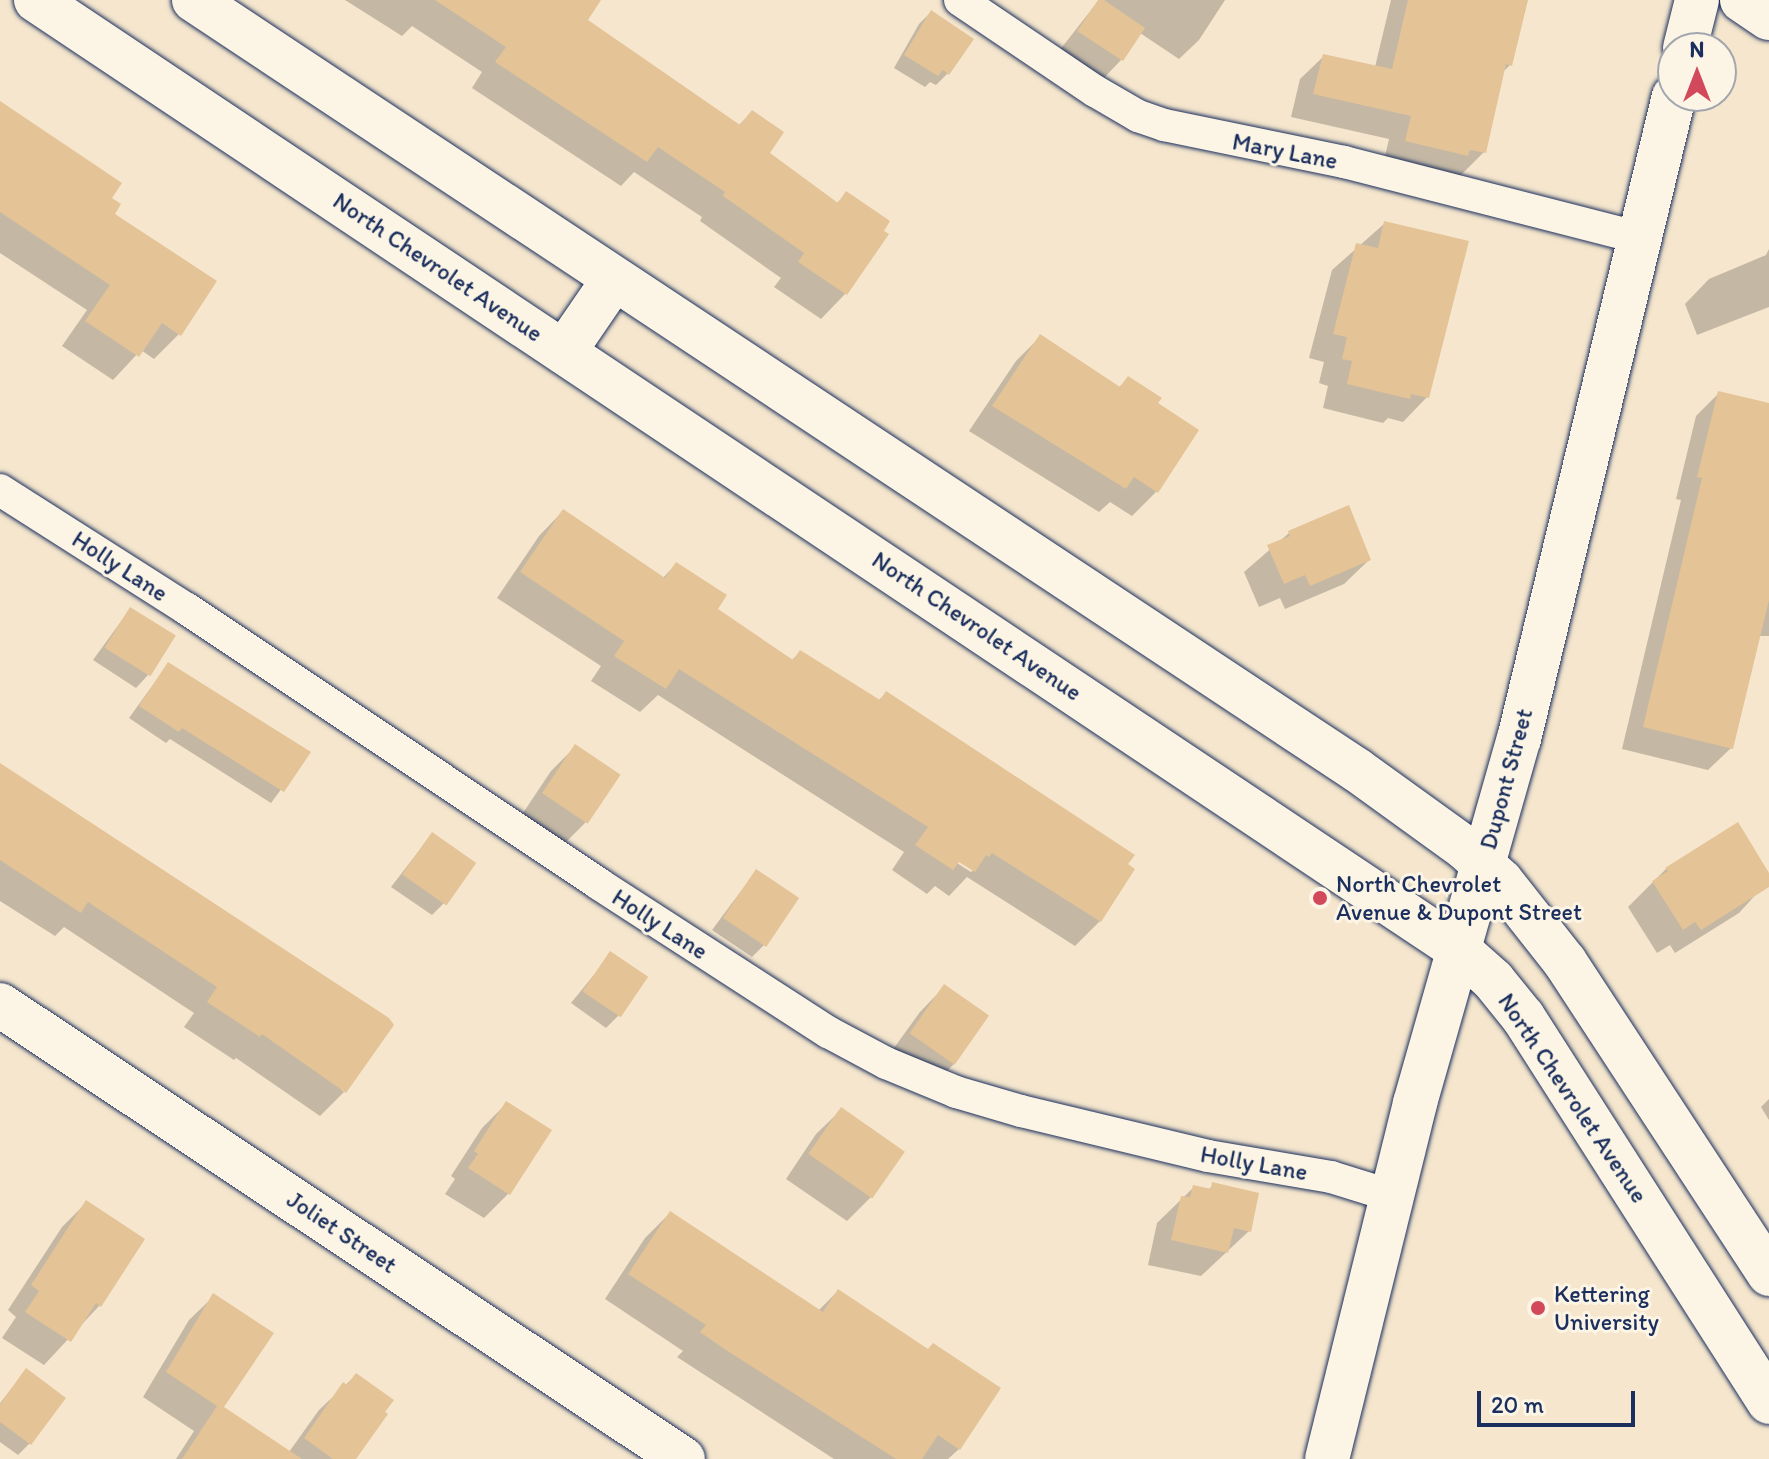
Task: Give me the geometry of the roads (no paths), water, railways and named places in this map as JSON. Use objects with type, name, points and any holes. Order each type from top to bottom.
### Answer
[{"type":"street","name":"North Chevrolet Avenue","points":[[36,0],[1458,949],[1493,980],[1523,1017],[1769,1402]]},
{"type":"street","points":[[194,0],[1357,770],[1483,863],[1565,962],[1769,1274]]},
{"type":"street","points":[[1689,32],[1697,0]]},
{"type":"street","points":[[1742,0],[1769,18]]},
{"type":"street","name":"Dupont Street","points":[[1327,1459],[1392,1196],[1458,949],[1519,739],[1670,112]]},
{"type":"street","points":[[564,352],[614,279]]},
{"type":"street","name":"Joliet Street","points":[[0,1005],[683,1459]]},
{"type":"lane","name":"Mary Lane","points":[[960,0],[1095,91],[1138,116],[1164,125],[1344,162],[1639,238]]},
{"type":"lane","name":"Holly Lane","points":[[0,490],[187,609],[624,901],[828,1032],[886,1063],[956,1092],[1008,1107],[1208,1156],[1331,1177],[1392,1196]]},
{"type":"place","name":"North Chevrolet Avenue & Dupont Street","points":[[1320,898]]},
{"type":"place","name":"Kettering University","points":[[1538,1308]]}]
